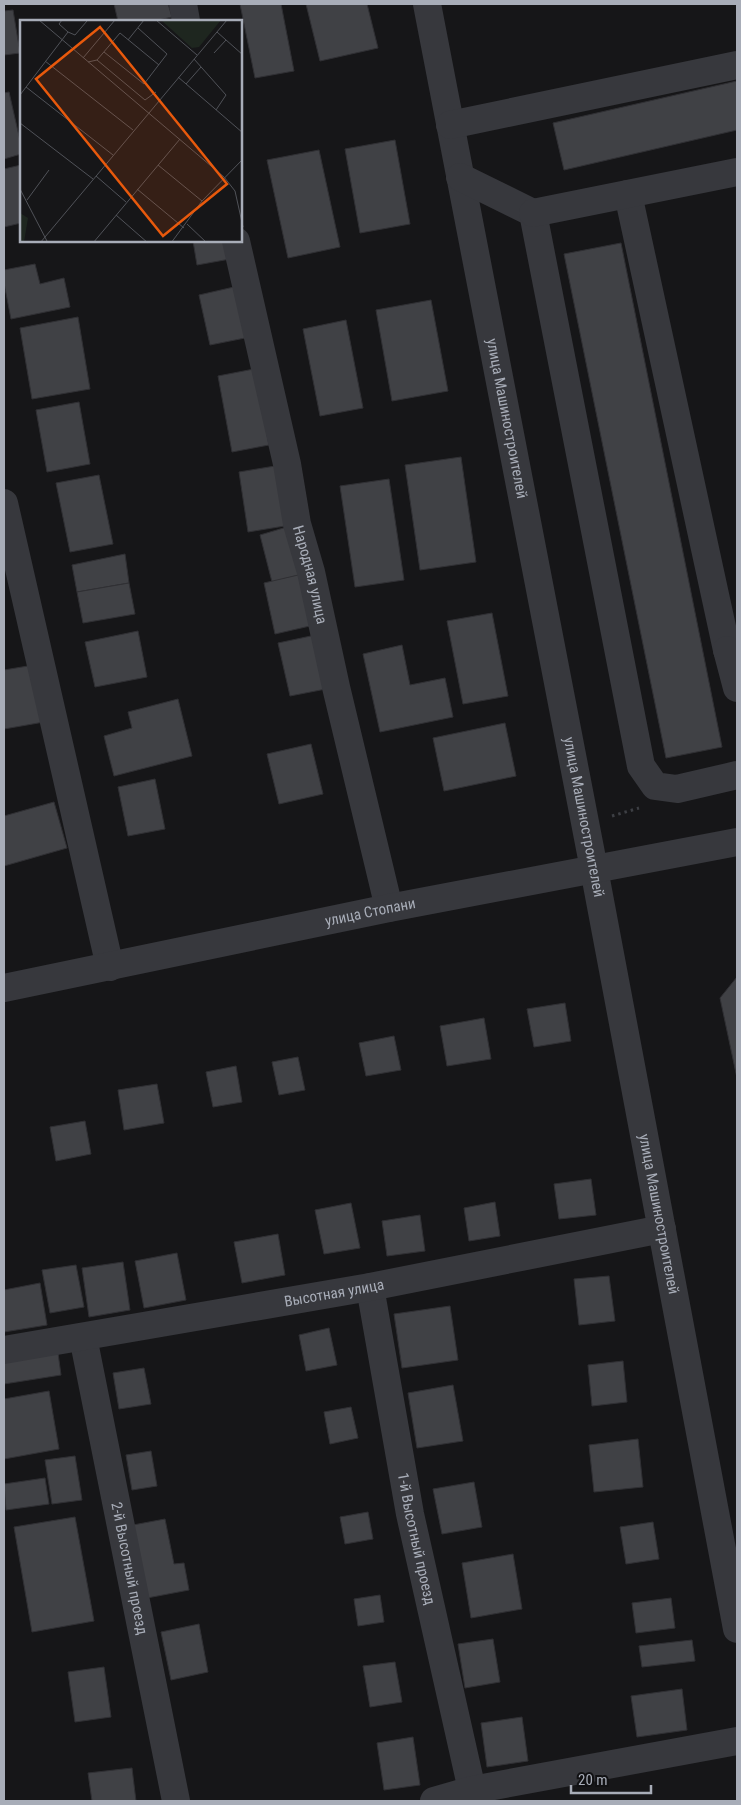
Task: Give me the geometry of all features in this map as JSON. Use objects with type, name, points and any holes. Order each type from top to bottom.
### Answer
[{"type":"street","points":[[183,4],[186,20]]},
{"type":"street","name":"улица Машиностроителей","points":[[427,4],[594,869],[737,1629]]},
{"type":"street","points":[[450,125],[737,65]]},
{"type":"street","points":[[460,177],[533,213],[737,172]]},
{"type":"street","points":[[628,194],[732,649],[737,688]]},
{"type":"street","points":[[533,213],[641,766],[655,786],[677,789],[737,775]]},
{"type":"street","name":"Народная улица","points":[[236,242],[287,464],[297,524],[311,572],[388,908]]},
{"type":"street","points":[[4,503],[110,967]]},
{"type":"street","name":"улица Стопани","points":[[4,988],[388,908],[737,842]]},
{"type":"street","name":"Высотная улица","points":[[4,1350],[370,1287],[662,1229]]},
{"type":"street","name":"1-й Высотный проезд","points":[[370,1287],[410,1514],[472,1790]]},
{"type":"street","name":"2-й Высотный проезд","points":[[83,1336],[176,1801]]},
{"type":"street","points":[[434,1801],[472,1790],[737,1742]]},
{"type":"path","points":[[606,817],[638,810],[655,786]]},
{"type":"building","points":[[114,4],[168,4],[172,17],[158,20],[118,20]]},
{"type":"building","points":[[240,4],[281,4],[294,71],[255,78]]},
{"type":"building","points":[[306,4],[367,4],[378,48],[320,61]]},
{"type":"building","points":[[13,10],[20,53],[4,55],[4,11]]},
{"type":"building","points":[[737,81],[737,130],[564,170],[553,123]]},
{"type":"building","points":[[9,92],[20,141],[20,154],[4,159],[4,93]]},
{"type":"building","points":[[395,140],[410,224],[360,233],[345,149]]},
{"type":"building","points":[[319,150],[340,247],[288,258],[267,160]]},
{"type":"building","points":[[20,165],[20,223],[4,227],[4,169]]},
{"type":"building","points":[[193,242],[226,242],[230,259],[197,265]]},
{"type":"building","points":[[621,243],[722,747],[666,758],[564,254]]},
{"type":"building","points":[[35,264],[40,284],[64,278],[70,307],[11,319],[4,283],[4,270]]},
{"type":"building","points":[[234,287],[245,338],[210,345],[199,295]]},
{"type":"building","points":[[431,300],[448,391],[392,401],[376,310]]},
{"type":"building","points":[[78,317],[90,389],[32,399],[20,328]]},
{"type":"building","points":[[346,320],[363,408],[320,416],[303,329]]},
{"type":"building","points":[[254,369],[269,445],[232,452],[218,376]]},
{"type":"building","points":[[79,402],[90,464],[47,472],[36,410]]},
{"type":"building","points":[[461,457],[476,562],[420,570],[405,465]]},
{"type":"building","points":[[287,464],[297,524],[248,532],[239,472]]},
{"type":"building","points":[[99,475],[113,544],[70,552],[56,483]]},
{"type":"building","points":[[389,479],[404,580],[355,587],[340,486]]},
{"type":"building","points":[[297,524],[311,572],[272,582],[260,535]]},
{"type":"building","points":[[125,554],[129,583],[77,592],[72,565]]},
{"type":"building","points":[[311,572],[323,623],[275,634],[264,583]]},
{"type":"building","points":[[129,583],[135,614],[83,623],[77,592]]},
{"type":"building","points":[[492,613],[508,696],[463,704],[447,621]]},
{"type":"building","points":[[138,631],[147,677],[95,687],[85,642]]},
{"type":"building","points":[[325,633],[336,687],[290,696],[278,643]]},
{"type":"building","points":[[402,645],[410,685],[445,678],[453,717],[380,732],[363,654]]},
{"type":"building","points":[[34,665],[44,722],[4,729],[4,670]]},
{"type":"building","points":[[178,699],[192,756],[114,776],[104,736],[132,728],[128,712]]},
{"type":"building","points":[[505,723],[516,776],[444,791],[433,738]]},
{"type":"building","points":[[311,744],[323,794],[279,804],[267,754]]},
{"type":"building","points":[[155,779],[165,829],[128,836],[118,787]]},
{"type":"building","points":[[54,802],[67,848],[4,866],[4,816]]},
{"type":"building","points":[[737,977],[737,1078],[720,998]]},
{"type":"building","points":[[565,1003],[571,1041],[534,1047],[527,1009]]},
{"type":"building","points":[[484,1018],[491,1059],[447,1066],[440,1026]]},
{"type":"building","points":[[394,1036],[401,1070],[366,1076],[359,1043]]},
{"type":"building","points":[[298,1057],[305,1090],[279,1095],[272,1062]]},
{"type":"building","points":[[236,1066],[242,1102],[213,1107],[206,1072]]},
{"type":"building","points":[[157,1084],[164,1123],[124,1130],[118,1090]]},
{"type":"building","points":[[85,1121],[91,1154],[56,1161],[50,1127]]},
{"type":"building","points":[[591,1179],[596,1215],[559,1219],[554,1184]]},
{"type":"building","points":[[495,1202],[500,1236],[469,1241],[464,1208]]},
{"type":"building","points":[[351,1203],[360,1248],[324,1254],[315,1210]]},
{"type":"building","points":[[420,1215],[425,1251],[387,1256],[382,1221]]},
{"type":"building","points":[[278,1234],[285,1275],[242,1283],[234,1242]]},
{"type":"building","points":[[177,1253],[186,1300],[144,1308],[135,1261]]},
{"type":"building","points":[[123,1262],[130,1310],[89,1317],[82,1268]]},
{"type":"building","points":[[76,1265],[84,1307],[50,1313],[42,1270]]},
{"type":"building","points":[[609,1276],[615,1321],[579,1325],[574,1279]]},
{"type":"building","points":[[40,1283],[47,1325],[4,1332],[4,1290]]},
{"type":"building","points":[[450,1306],[458,1360],[402,1368],[394,1314]]},
{"type":"building","points":[[329,1328],[337,1365],[306,1371],[299,1335]]},
{"type":"building","points":[[58,1353],[61,1375],[4,1384],[4,1362]]},
{"type":"building","points":[[623,1361],[627,1402],[592,1406],[588,1365]]},
{"type":"building","points":[[144,1368],[151,1404],[119,1409],[113,1373]]},
{"type":"building","points":[[453,1385],[463,1441],[417,1448],[408,1393]]},
{"type":"building","points":[[49,1391],[59,1449],[4,1459],[4,1399]]},
{"type":"building","points":[[351,1407],[358,1438],[330,1444],[324,1412]]},
{"type":"building","points":[[638,1439],[643,1487],[594,1492],[589,1445]]},
{"type":"building","points":[[151,1451],[157,1486],[132,1490],[126,1455]]},
{"type":"building","points":[[75,1456],[82,1500],[52,1504],[45,1460]]},
{"type":"building","points":[[45,1478],[49,1504],[6,1510],[4,1484]]},
{"type":"building","points":[[474,1482],[482,1527],[442,1534],[433,1489]]},
{"type":"building","points":[[368,1512],[373,1539],[345,1544],[340,1517]]},
{"type":"building","points":[[75,1517],[94,1621],[32,1632],[14,1527]]},
{"type":"building","points":[[165,1519],[174,1564],[184,1563],[189,1590],[147,1598],[133,1525]]},
{"type":"building","points":[[653,1522],[659,1559],[626,1564],[620,1527]]},
{"type":"building","points":[[513,1554],[522,1609],[471,1618],[462,1563]]},
{"type":"building","points":[[380,1595],[384,1622],[358,1626],[354,1599]]},
{"type":"building","points":[[671,1598],[675,1628],[636,1633],[632,1603]]},
{"type":"building","points":[[199,1624],[208,1672],[171,1680],[161,1632]]},
{"type":"building","points":[[493,1639],[500,1682],[465,1688],[458,1644]]},
{"type":"building","points":[[692,1640],[695,1661],[642,1667],[639,1646]]},
{"type":"building","points":[[395,1662],[402,1702],[370,1707],[363,1666]]},
{"type":"building","points":[[104,1667],[111,1717],[75,1722],[68,1672]]},
{"type":"building","points":[[682,1689],[687,1730],[637,1737],[631,1696]]},
{"type":"building","points":[[522,1717],[528,1761],[487,1767],[481,1723]]},
{"type":"building","points":[[413,1737],[420,1785],[384,1790],[377,1743]]},
{"type":"building","points":[[132,1768],[136,1801],[92,1801],[88,1773]]}]
